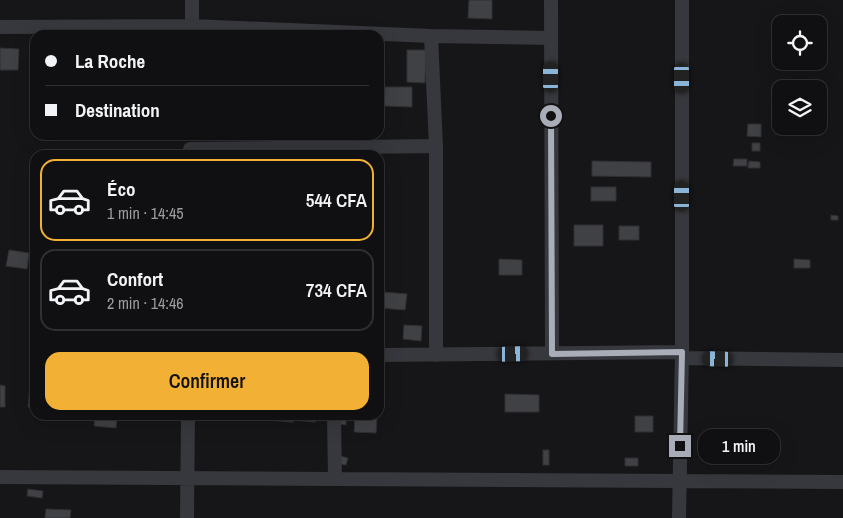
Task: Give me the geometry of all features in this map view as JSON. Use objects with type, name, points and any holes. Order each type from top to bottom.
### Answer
[{"type":"street","points":[[192,0],[192,30]]},
{"type":"street","points":[[551,0],[552,354]]},
{"type":"street","points":[[679,518],[682,355],[682,0]]},
{"type":"street","points":[[0,27],[144,30]]},
{"type":"street","points":[[384,35],[551,38]]},
{"type":"street","points":[[431,36],[436,146],[436,355]]},
{"type":"street","points":[[190,146],[300,150]]},
{"type":"street","points":[[350,150],[436,146]]},
{"type":"street","points":[[384,355],[682,355],[843,360]]},
{"type":"street","points":[[187,518],[188,420]]},
{"type":"street","points":[[334,420],[335,479]]},
{"type":"street","points":[[0,477],[843,482]]},
{"type":"building","points":[[469,0],[492,0],[492,19],[468,18]]},
{"type":"building","points":[[0,48],[19,49],[18,70],[0,70]]},
{"type":"building","points":[[407,50],[426,50],[425,83],[407,82]]},
{"type":"building","points":[[385,87],[412,87],[412,107],[384,106]]},
{"type":"building","points":[[748,124],[761,124],[761,137],[747,136]]},
{"type":"building","points":[[752,143],[760,143],[760,151],[752,151]]},
{"type":"building","points":[[734,159],[747,159],[747,166],[733,166]]},
{"type":"building","points":[[592,161],[651,162],[651,177],[592,176]]},
{"type":"building","points":[[749,161],[760,162],[760,168],[748,168]]},
{"type":"building","points":[[591,187],[616,187],[616,201],[591,201]]},
{"type":"building","points":[[831,215],[838,216],[838,220],[831,220]]},
{"type":"building","points":[[574,225],[603,225],[603,246],[574,246]]},
{"type":"building","points":[[619,226],[639,226],[639,240],[619,240]]},
{"type":"building","points":[[9,250],[29,253],[27,269],[6,266]]},
{"type":"building","points":[[499,259],[522,260],[522,275],[499,275]]},
{"type":"building","points":[[794,259],[810,260],[810,268],[794,268]]},
{"type":"building","points":[[384,292],[407,294],[405,310],[384,308]]},
{"type":"building","points":[[404,325],[422,326],[421,341],[403,339]]},
{"type":"building","points":[[0,385],[5,386],[5,407],[0,407]]},
{"type":"building","points":[[30,386],[30,407],[28,407]]},
{"type":"building","points":[[505,394],[539,395],[539,412],[505,412]]},
{"type":"building","points":[[635,416],[653,416],[653,432],[635,432]]},
{"type":"building","points":[[95,420],[117,420],[116,428],[94,426]]},
{"type":"building","points":[[268,420],[293,420],[293,422]]},
{"type":"building","points":[[294,420],[315,420],[315,422]]},
{"type":"building","points":[[338,420],[346,420],[346,425],[338,424]]},
{"type":"building","points":[[355,420],[377,420],[376,433],[354,432]]},
{"type":"building","points":[[543,450],[549,450],[549,465],[543,465]]},
{"type":"building","points":[[340,456],[348,458],[346,465],[338,464]]},
{"type":"building","points":[[625,458],[638,458],[638,466],[625,466]]},
{"type":"building","points":[[28,489],[43,491],[42,498],[27,496]]},
{"type":"building","points":[[46,509],[71,510],[70,518],[45,518]]},
{"type":"route","points":[[551,116],[552,354],[682,352],[680,446]]}]
